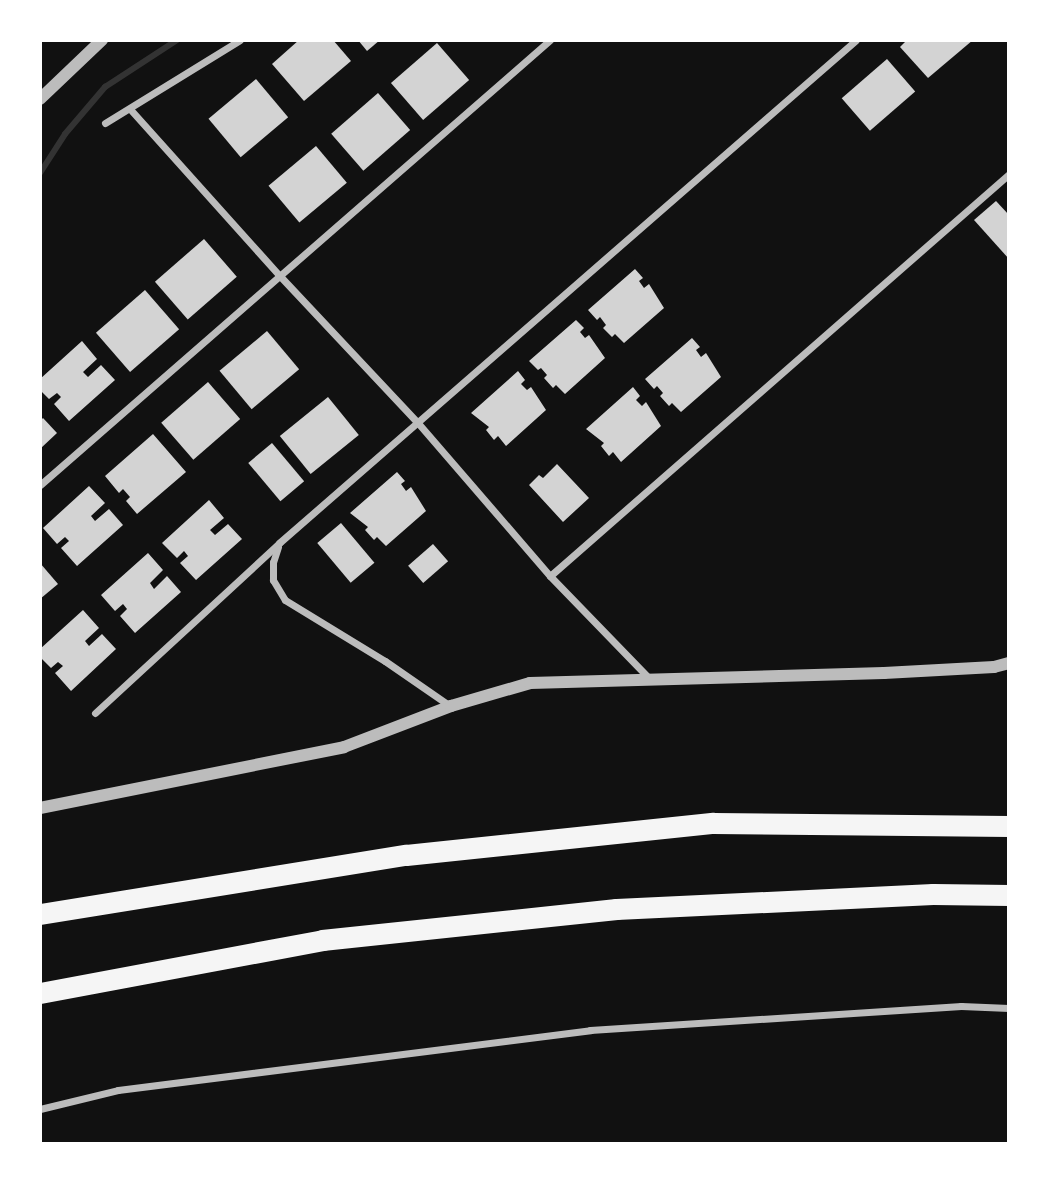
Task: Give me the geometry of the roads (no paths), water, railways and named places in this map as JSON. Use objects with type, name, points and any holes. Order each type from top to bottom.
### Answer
[{"type":"highway","points":[[40,914],[406,855],[699,825],[1009,826]]},
{"type":"highway","points":[[40,993],[322,940],[616,909],[933,894],[1009,895]]},
{"type":"street","points":[[40,99],[102,40]]},
{"type":"street","points":[[106,123],[240,40]]},
{"type":"street","points":[[40,485],[550,40]]},
{"type":"street","points":[[95,713],[279,543],[856,40]]},
{"type":"street","points":[[130,109],[279,275],[418,423],[550,576],[649,678]]},
{"type":"street","points":[[550,576],[1009,174]]},
{"type":"street","points":[[279,543],[273,562],[273,580],[285,600],[386,661],[451,706]]},
{"type":"street","points":[[40,808],[344,747],[451,706],[530,683],[884,673],[994,667],[1009,663]]},
{"type":"street","points":[[40,1109],[118,1090],[590,1030],[961,1006],[1009,1007]]},
{"type":"waterway","points":[[40,173],[65,134],[105,87],[177,40]]}]
